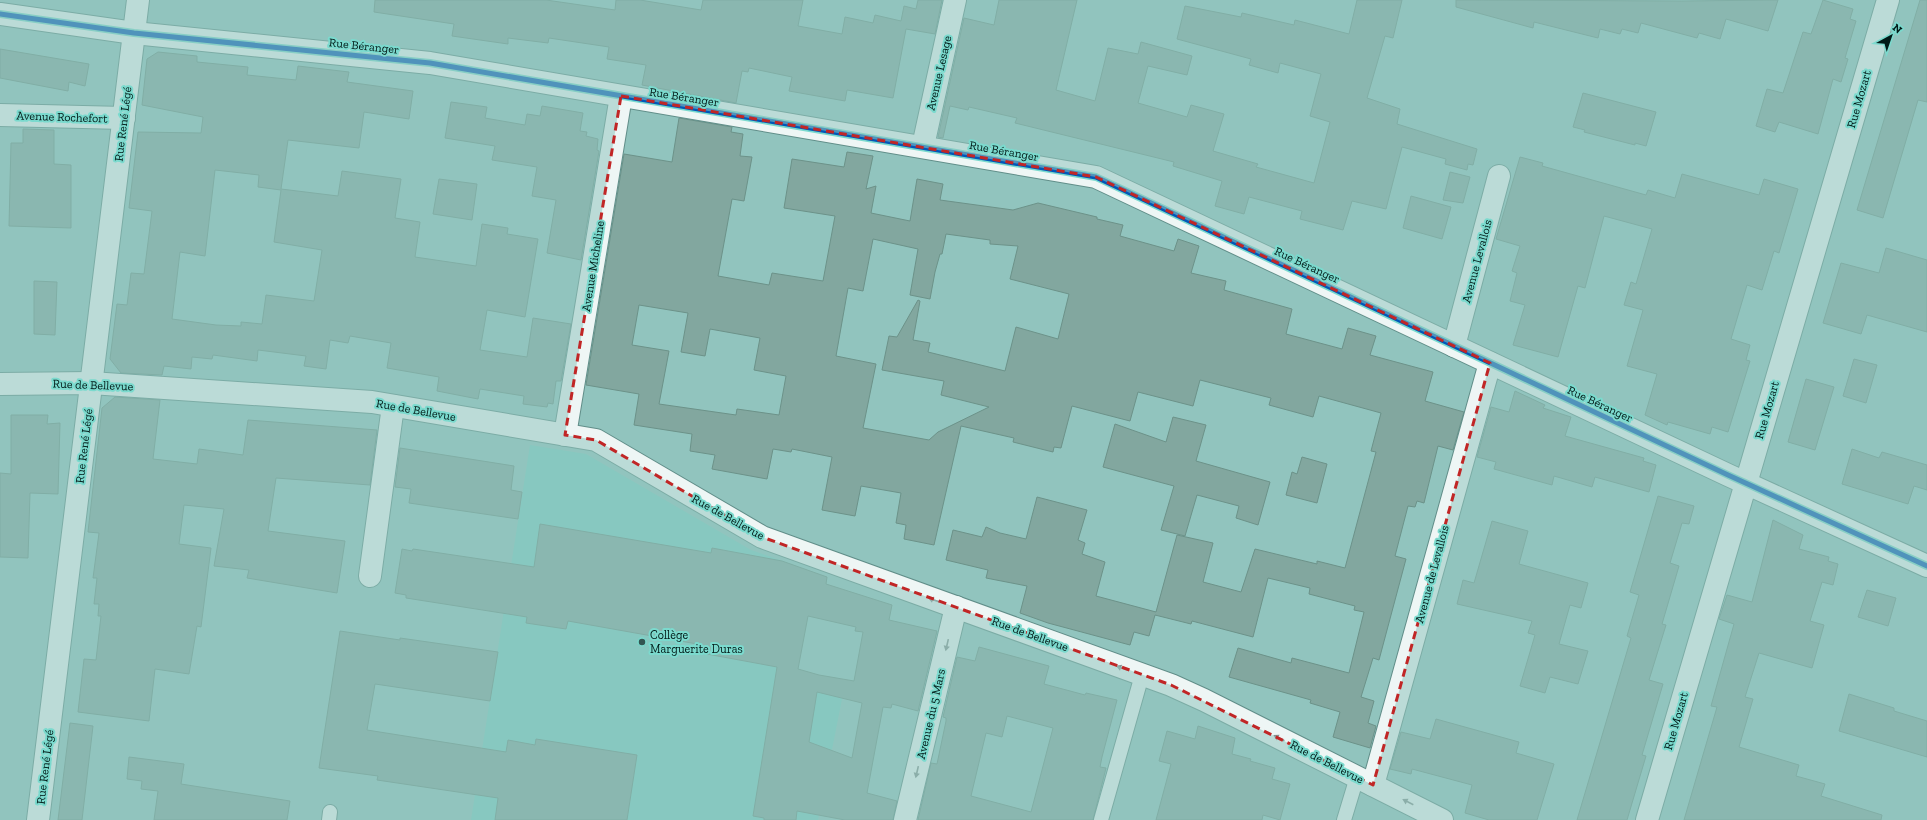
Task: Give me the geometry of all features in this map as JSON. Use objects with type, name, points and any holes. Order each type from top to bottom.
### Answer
[{"type":"street","name":"Rue René Légé","points":[[38,820],[138,0]]},
{"type":"street","name":"Avenue Lesage","points":[[923,146],[956,0]]},
{"type":"street","name":"Rue Mozart","points":[[1647,820],[1888,0]]},
{"type":"street","name":"Rue Béranger","points":[[0,14],[134,33],[430,63],[923,146],[1096,177],[1746,484],[1927,566]]},
{"type":"street","name":"Avenue Micheline","points":[[565,435],[621,96]]},
{"type":"street","name":"Avenue Rochefort","points":[[0,115],[124,118]]},
{"type":"street","name":"Avenue Levallois","points":[[1454,346],[1499,176]]},
{"type":"street","name":"Avenue de Levallois","points":[[1365,781],[1490,363]]},
{"type":"street","name":"Rue de Bellevue","points":[[0,384],[91,383],[364,402],[596,440],[762,537],[1142,675],[1204,700],[1442,820]]},
{"type":"street","points":[[370,576],[393,406]]},
{"type":"street","name":"Avenue du 5 Mars","points":[[905,820],[956,607]]},
{"type":"lane","points":[[1102,820],[1142,675]]},
{"type":"lane","points":[[1344,820],[1365,781]]},
{"type":"highlighted area","points":[[621,96],[1096,177],[1490,363],[1373,785],[1171,685],[762,537],[596,440],[565,435]]},
{"type":"shaded area","name":"Collège Marguerite Duras","points":[[530,445],[586,454],[751,550],[797,566],[777,681],[843,694],[818,820],[471,820]]},
{"type":"building","points":[[375,0],[546,0],[615,10],[616,0],[640,0],[701,10],[703,0],[803,0],[798,26],[842,34],[845,17],[873,23],[875,15],[901,21],[904,6],[916,9],[918,0],[942,0],[935,34],[906,29],[893,98],[847,90],[845,101],[789,91],[792,77],[749,68],[748,72],[742,71],[736,103],[642,85],[646,65],[607,59],[609,47],[549,38],[548,43],[508,38],[508,44],[452,36],[454,24],[374,12]]},
{"type":"building","points":[[999,0],[1077,0],[1056,90],[1095,101],[1108,48],[1138,54],[1141,42],[1192,56],[1187,75],[1148,66],[1138,103],[1187,117],[1191,105],[1224,114],[1213,151],[1258,164],[1256,167],[1314,183],[1330,122],[1310,116],[1321,74],[1280,63],[1278,73],[1249,65],[1251,59],[1177,39],[1185,6],[1241,17],[1242,13],[1294,25],[1295,20],[1349,34],[1357,0],[1402,0],[1393,38],[1385,36],[1367,98],[1400,109],[1397,124],[1477,149],[1473,165],[1468,164],[1467,170],[1445,164],[1446,159],[1402,147],[1386,209],[1352,201],[1343,230],[1300,219],[1302,211],[1249,197],[1244,214],[1215,206],[1222,181],[1173,166],[1174,162],[1015,123],[1017,118],[969,107],[968,110],[950,106],[943,138],[938,137],[964,18],[994,25]]},
{"type":"building","points":[[1456,0],[1778,0],[1768,31],[1726,19],[1720,39],[1699,33],[1697,38],[1641,23],[1638,33],[1622,29],[1620,34],[1600,29],[1598,38],[1534,22],[1533,28],[1456,7]]},
{"type":"building","points":[[1823,0],[1853,9],[1850,19],[1856,21],[1845,58],[1848,59],[1841,82],[1833,79],[1818,134],[1779,122],[1775,132],[1756,126],[1767,89],[1783,93],[1803,32],[1811,34]]},
{"type":"building","points":[[1920,0],[1927,0],[1927,102],[1918,100],[1883,218],[1857,210]]},
{"type":"building","points":[[0,49],[89,64],[85,86],[69,82],[68,91],[0,78]]},
{"type":"building","points":[[158,52],[197,56],[197,62],[248,67],[247,75],[296,80],[298,66],[349,72],[347,82],[413,91],[409,119],[364,112],[359,148],[288,140],[281,189],[338,196],[342,171],[401,179],[395,218],[420,222],[415,257],[476,266],[482,224],[508,228],[507,234],[538,239],[525,317],[487,310],[480,350],[527,357],[533,318],[571,324],[561,381],[556,381],[553,404],[548,403],[547,407],[523,404],[524,396],[480,389],[478,399],[437,391],[439,377],[387,368],[391,343],[350,336],[348,343],[330,340],[326,369],[304,366],[306,356],[258,350],[257,361],[213,355],[212,359],[192,357],[191,369],[164,366],[162,375],[121,373],[110,359],[117,304],[127,305],[131,273],[144,274],[152,211],[129,208],[138,132],[201,133],[203,117],[142,105],[147,59]],"holes":[[[215,170],[259,175],[258,187],[281,190],[274,242],[322,250],[314,301],[266,295],[262,324],[241,322],[241,326],[216,325],[172,319],[180,252],[205,256]]]},
{"type":"building","points":[[1583,93],[1656,112],[1646,146],[1635,143],[1635,145],[1584,132],[1585,130],[1573,127]]},
{"type":"building","points":[[451,102],[487,107],[485,118],[525,125],[527,114],[540,116],[542,106],[583,113],[580,131],[587,132],[586,136],[598,139],[597,150],[599,151],[581,260],[547,253],[556,200],[532,196],[537,167],[492,160],[495,146],[445,138]]},
{"type":"building","points":[[679,118],[732,127],[731,132],[743,134],[740,156],[752,157],[744,201],[732,199],[718,276],[769,285],[772,273],[823,281],[835,216],[784,208],[792,159],[844,167],[847,152],[873,156],[866,189],[876,186],[871,213],[910,221],[917,179],[943,184],[940,200],[1013,210],[1038,203],[1097,217],[1097,219],[1123,225],[1120,236],[1174,251],[1178,239],[1199,246],[1191,273],[1226,281],[1224,290],[1292,309],[1286,334],[1342,349],[1348,328],[1376,336],[1370,355],[1433,372],[1425,401],[1464,412],[1453,450],[1438,446],[1424,503],[1417,501],[1415,507],[1408,506],[1395,556],[1406,559],[1379,660],[1373,658],[1361,697],[1374,701],[1368,723],[1376,726],[1370,748],[1333,737],[1340,712],[1310,703],[1311,700],[1229,677],[1238,648],[1291,663],[1292,658],[1349,673],[1364,612],[1354,610],[1355,606],[1309,594],[1310,588],[1268,578],[1253,637],[1192,621],[1191,624],[1155,615],[1149,636],[1134,632],[1130,645],[1048,623],[1020,613],[1027,586],[986,578],[988,570],[946,560],[953,530],[982,537],[986,527],[1000,533],[1026,539],[1037,497],[1087,510],[1078,540],[1085,543],[1082,554],[1105,562],[1096,596],[1156,612],[1177,535],[1213,543],[1203,582],[1241,592],[1255,549],[1317,564],[1317,561],[1345,568],[1376,452],[1371,451],[1381,413],[1319,396],[1313,417],[1269,405],[1271,398],[1200,380],[1193,406],[1138,392],[1130,421],[1072,406],[1061,448],[1054,447],[1053,452],[1013,442],[1014,438],[961,426],[934,545],[904,539],[906,525],[896,523],[901,493],[861,486],[855,516],[822,510],[832,457],[792,449],[791,452],[773,449],[767,479],[712,469],[715,455],[690,451],[692,434],[634,425],[639,394],[586,385],[624,154],[672,162]],"holes":[[[946,234],[990,240],[990,244],[1018,246],[1010,279],[1069,294],[1058,339],[1016,327],[1005,371],[928,352],[930,343],[913,340],[920,301],[918,300],[897,337],[889,336],[882,370],[944,381],[941,395],[989,407],[938,432],[929,440],[863,428],[876,364],[836,356],[848,288],[863,291],[873,239],[918,249],[910,295],[930,299],[935,272],[940,254],[942,254]],[[639,305],[688,313],[681,352],[705,356],[710,329],[760,338],[754,370],[786,376],[779,415],[737,409],[736,415],[659,404],[669,351],[632,345]]]},
{"type":"building","points":[[23,129],[54,130],[54,164],[71,165],[71,228],[9,226],[11,143],[23,143]]},
{"type":"building","points":[[1520,157],[1543,163],[1542,166],[1646,195],[1648,190],[1675,198],[1682,174],[1759,195],[1764,179],[1798,189],[1779,253],[1774,251],[1762,290],[1747,285],[1731,339],[1750,345],[1746,360],[1750,361],[1728,432],[1712,427],[1710,434],[1668,422],[1667,425],[1645,415],[1657,374],[1627,366],[1643,310],[1624,305],[1631,282],[1636,284],[1652,229],[1604,216],[1585,288],[1578,286],[1558,357],[1513,345],[1525,305],[1510,301],[1517,273],[1512,271],[1520,246],[1496,239]]},
{"type":"building","points":[[1450,172],[1470,177],[1463,203],[1443,200]]},
{"type":"building","points":[[439,179],[477,184],[472,220],[433,214]]},
{"type":"building","points":[[1411,196],[1451,207],[1442,239],[1403,228]]},
{"type":"building","points":[[1886,248],[1927,260],[1927,332],[1867,315],[1861,334],[1823,323],[1841,263],[1879,273]]},
{"type":"building","points":[[34,281],[57,282],[55,335],[34,334]]},
{"type":"building","points":[[1854,359],[1877,365],[1866,403],[1843,396]]},
{"type":"building","points":[[1806,379],[1834,387],[1815,450],[1788,442]]},
{"type":"building","points":[[1515,391],[1545,405],[1543,408],[1571,417],[1565,436],[1644,458],[1643,461],[1656,465],[1649,492],[1595,477],[1592,487],[1554,476],[1552,485],[1494,469],[1496,462],[1477,457],[1491,407],[1509,412]]},
{"type":"building","points":[[115,397],[160,400],[153,459],[197,464],[199,449],[243,455],[248,420],[377,430],[370,485],[276,478],[268,531],[345,541],[337,593],[247,578],[249,570],[214,566],[224,509],[184,505],[179,544],[211,548],[201,627],[197,626],[189,674],[155,669],[149,721],[78,712],[84,659],[96,660],[101,616],[98,616],[99,604],[94,604],[97,578],[93,578],[99,533],[88,532],[102,408]]},
{"type":"building","points":[[11,415],[48,415],[47,424],[60,423],[58,494],[30,493],[28,558],[0,557],[0,473],[11,474]]},
{"type":"building","points":[[1173,417],[1206,425],[1196,461],[1270,482],[1258,525],[1236,518],[1239,506],[1197,495],[1185,536],[1161,530],[1174,486],[1103,467],[1115,424],[1166,442]]},
{"type":"building","points":[[400,448],[514,466],[511,490],[522,492],[518,519],[409,503],[411,489],[395,487]]},
{"type":"building","points":[[1852,449],[1879,458],[1882,452],[1927,465],[1927,490],[1914,486],[1908,504],[1842,484]]},
{"type":"building","points":[[1302,457],[1327,464],[1317,503],[1286,495],[1292,472],[1297,474]]},
{"type":"building","points":[[1658,496],[1694,506],[1689,524],[1682,523],[1670,563],[1679,566],[1662,624],[1666,625],[1649,680],[1663,684],[1642,755],[1646,756],[1627,820],[1577,820],[1631,638],[1627,636],[1639,595],[1630,592]]},
{"type":"building","points":[[1773,520],[1803,535],[1799,549],[1829,557],[1828,561],[1838,564],[1833,585],[1822,582],[1810,621],[1824,625],[1812,668],[1759,653],[1745,697],[1753,699],[1739,747],[1799,765],[1796,776],[1825,784],[1821,796],[1882,815],[1881,820],[1684,820],[1717,707],[1711,706],[1734,624],[1719,619],[1727,595],[1752,602]]},
{"type":"building","points":[[1492,521],[1528,531],[1519,564],[1588,583],[1581,608],[1570,605],[1559,644],[1588,651],[1578,684],[1550,677],[1545,693],[1520,686],[1535,635],[1528,633],[1532,621],[1457,604],[1463,580],[1474,583]]},
{"type":"building","points":[[540,524],[711,553],[712,548],[782,561],[827,577],[826,584],[892,605],[889,620],[937,631],[918,711],[892,704],[891,708],[883,707],[867,793],[897,801],[893,820],[845,820],[797,811],[796,820],[764,820],[764,818],[753,816],[777,667],[696,652],[697,644],[568,621],[566,629],[526,623],[527,617],[406,598],[406,595],[395,593],[402,549],[412,551],[413,549],[534,567]],"holes":[[[808,616],[856,627],[855,631],[863,632],[854,681],[819,675],[798,669]],[[817,692],[862,703],[852,758],[809,742]]]},
{"type":"building","points":[[1867,590],[1896,598],[1888,626],[1858,617]]},
{"type":"building","points":[[340,631],[498,652],[490,701],[375,684],[367,730],[506,752],[508,740],[535,745],[536,739],[637,755],[627,820],[495,820],[498,798],[377,780],[378,776],[319,768]]},
{"type":"building","points":[[979,647],[1049,666],[1044,684],[1085,695],[1086,693],[1117,700],[1100,767],[1106,768],[1093,820],[918,820],[931,763],[937,764],[946,721],[946,718],[943,717],[957,657],[975,661]],"holes":[[[1007,716],[1053,728],[1031,812],[971,796],[986,733],[1002,737]]]},
{"type":"building","points":[[1849,694],[1894,708],[1894,711],[1927,721],[1927,757],[1839,731]]},
{"type":"building","points":[[1436,719],[1519,742],[1516,753],[1554,764],[1537,820],[1489,820],[1465,813],[1472,785],[1412,769],[1411,774],[1390,769],[1401,732],[1430,739]]},
{"type":"building","points":[[70,723],[93,726],[82,820],[58,820]]},
{"type":"building","points":[[1198,726],[1235,738],[1232,754],[1275,768],[1272,779],[1290,784],[1280,820],[1263,815],[1262,820],[1156,820],[1171,764],[1159,761],[1167,731],[1195,739]]},
{"type":"building","points":[[129,757],[184,764],[181,784],[290,801],[287,820],[154,820],[158,791],[141,789],[142,781],[127,779]]},
{"type":"cycle path","points":[[0,14],[134,33],[430,63],[1096,177],[1728,475],[1927,566]]},
{"type":"place","name":"Collège Marguerite Duras","points":[[642,642]]}]
